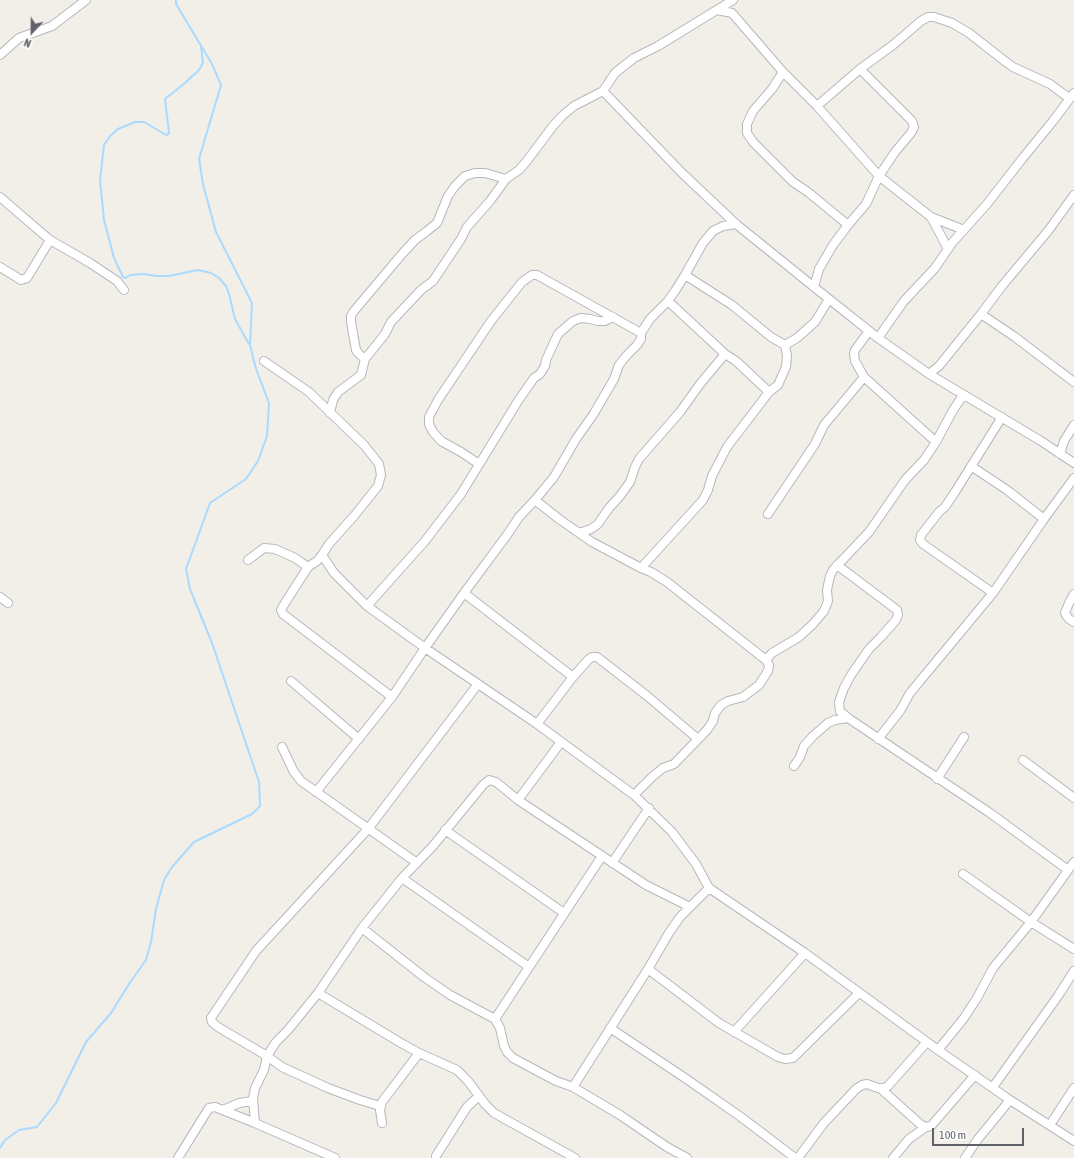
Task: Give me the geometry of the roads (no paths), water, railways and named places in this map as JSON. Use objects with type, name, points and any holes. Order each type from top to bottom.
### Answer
[{"type":"street","points":[[0,55],[19,38],[52,26],[86,0]]},
{"type":"street","points":[[330,412],[333,400],[338,392],[361,375],[365,359],[385,334],[391,322],[421,290],[433,281],[467,227],[490,201],[506,179],[519,170],[562,116],[574,106],[603,91],[615,73],[634,58],[658,46],[733,0]]},
{"type":"street","points":[[732,13],[733,0]]},
{"type":"street","points":[[717,10],[732,13],[783,72],[817,106],[879,176],[931,217],[964,230]]},
{"type":"street","points":[[817,106],[860,69],[921,21],[928,17],[934,16],[952,23],[969,33],[1013,67],[1072,95],[987,204],[948,249],[935,268],[904,301],[878,338]]},
{"type":"street","points":[[814,287],[819,270],[833,245],[866,204],[879,176],[914,127],[912,121],[860,69]]},
{"type":"street","points":[[783,72],[772,89],[753,111],[747,124],[747,133],[753,142],[793,182],[808,192],[848,225]]},
{"type":"street","points":[[603,91],[682,173],[736,224],[869,331],[929,374],[1041,441],[1074,463]]},
{"type":"street","points":[[365,359],[356,350],[351,322],[351,316],[354,311],[411,244],[436,223],[448,196],[465,176],[485,172],[506,179]]},
{"type":"street","points":[[0,197],[50,240],[90,263],[117,281],[124,290]]},
{"type":"street","points":[[929,374],[939,366],[1073,198]]},
{"type":"street","points":[[931,217],[948,249]]},
{"type":"street","points":[[316,792],[392,697],[464,593],[507,535],[518,517],[535,500],[554,477],[614,379],[618,365],[637,345],[641,333],[650,319],[668,300],[685,275],[703,243],[713,231],[723,226],[736,224]]},
{"type":"street","points":[[0,267],[21,280],[27,278],[50,240]]},
{"type":"street","points":[[479,464],[441,441],[433,432],[429,424],[429,417],[438,400],[491,321],[522,282],[532,275],[537,275],[641,333]]},
{"type":"street","points":[[641,568],[703,500],[712,476],[727,447],[769,392],[778,385],[786,368],[787,356],[785,345],[771,337],[732,305],[685,275]]},
{"type":"street","points":[[785,345],[797,338],[815,322],[829,299]]},
{"type":"street","points":[[668,300],[725,354],[736,361],[769,392]]},
{"type":"street","points":[[981,314],[1015,336],[1074,382]]},
{"type":"street","points":[[367,606],[425,541],[462,494],[479,464],[534,378],[540,374],[545,366],[546,360],[558,334],[573,321],[581,318],[605,321],[612,317]]},
{"type":"street","points":[[869,331],[855,350],[854,354],[855,361],[864,377],[936,442]]},
{"type":"street","points":[[579,534],[598,524],[630,482],[639,459],[680,412],[700,384],[725,354]]},
{"type":"street","points":[[264,361],[309,392],[330,412],[364,445],[379,464],[382,475],[378,486],[354,516],[329,544],[317,561],[308,567],[281,610],[283,614],[392,697]]},
{"type":"street","points":[[768,514],[814,444],[824,425],[864,377]]},
{"type":"street","points":[[766,660],[772,654],[799,636],[813,624],[824,611],[828,600],[827,590],[830,576],[837,565],[869,532],[905,480],[924,460],[963,395]]},
{"type":"street","points":[[993,593],[923,544],[920,540],[921,535],[939,512],[945,507],[1002,418]]},
{"type":"street","points":[[1060,454],[1064,441],[1074,425]]},
{"type":"street","points":[[972,466],[1007,490],[1044,519]]},
{"type":"street","points":[[878,739],[900,711],[910,693],[993,593],[1074,478]]},
{"type":"street","points":[[535,500],[579,534],[609,552],[651,572],[667,582],[766,660],[769,665],[768,671],[753,691],[743,697],[728,701],[721,705],[715,713],[713,721],[707,730],[674,764],[663,768],[634,795]]},
{"type":"street","points":[[248,560],[264,548],[275,550],[295,558],[308,567]]},
{"type":"street","points":[[322,555],[334,573],[367,606],[425,648],[537,724],[634,795],[649,808],[687,850],[709,888],[806,953],[938,1050],[1010,1100],[1074,1141]]},
{"type":"street","points":[[837,565],[897,610],[898,616],[869,649],[850,675],[839,702],[840,711],[878,739],[990,813],[1068,870]]},
{"type":"street","points":[[464,593],[573,677]]},
{"type":"street","points":[[1074,594],[1065,612],[1069,619],[1074,622]]},
{"type":"street","points":[[0,597],[8,603]]},
{"type":"street","points":[[537,724],[588,660],[592,657],[597,657],[646,695],[698,739]]},
{"type":"street","points":[[291,681],[359,739]]},
{"type":"street","points":[[380,1106],[360,1100],[282,1067],[267,1056],[218,1027],[212,1022],[212,1018],[256,951],[368,829],[478,684]]},
{"type":"street","points":[[794,766],[804,746],[813,736],[828,723],[835,720],[848,718]]},
{"type":"street","points":[[937,779],[964,737]]},
{"type":"street","points":[[518,800],[560,742]]},
{"type":"street","points":[[282,747],[294,772],[301,781],[417,863]]},
{"type":"street","points":[[1023,760],[1074,798]]},
{"type":"street","points":[[255,1123],[253,1098],[255,1088],[264,1070],[267,1056],[276,1042],[288,1030],[318,993],[362,928],[402,878],[433,846],[483,784],[489,780],[496,782],[518,800],[612,863],[646,884],[690,907]]},
{"type":"street","points":[[612,863],[649,808]]},
{"type":"street","points":[[445,830],[564,913]]},
{"type":"street","points":[[495,1019],[602,856]]},
{"type":"street","points":[[938,1050],[964,1018],[977,998],[993,968],[1031,922],[1074,862]]},
{"type":"street","points":[[963,874],[1031,922],[1074,949]]},
{"type":"street","points":[[402,878],[529,967]]},
{"type":"street","points":[[573,1087],[648,969],[669,933],[680,917],[709,888]]},
{"type":"street","points":[[362,928],[424,977],[450,995],[495,1019],[500,1028],[504,1046],[507,1052],[514,1058],[556,1081],[573,1087],[620,1115],[667,1147],[687,1158]]},
{"type":"street","points":[[734,1032],[806,953]]},
{"type":"street","points":[[648,969],[734,1032],[785,1059],[793,1058],[859,993]]},
{"type":"street","points":[[993,1087],[1074,971]]},
{"type":"street","points":[[318,993],[419,1053],[457,1070],[494,1113],[575,1158]]},
{"type":"street","points":[[610,1028],[686,1078],[795,1158]]},
{"type":"street","points":[[880,1088],[888,1086],[928,1042]]},
{"type":"street","points":[[382,1123],[380,1106],[382,1102],[419,1053]]},
{"type":"street","points":[[893,1158],[909,1139],[926,1127],[931,1126],[975,1075]]},
{"type":"street","points":[[798,1158],[824,1123],[856,1089],[867,1084],[880,1088],[920,1124],[926,1127]]},
{"type":"street","points":[[1050,1125],[1074,1088]]},
{"type":"street","points":[[436,1156],[467,1107],[479,1096]]},
{"type":"street","points":[[965,1158],[978,1139],[1010,1100]]},
{"type":"street","points":[[224,1110],[240,1103],[253,1101]]},
{"type":"street","points":[[178,1158],[209,1108],[215,1107],[335,1158]]},
{"type":"waterway","points":[[0,1148],[5,1140],[19,1130],[37,1127],[56,1103],[86,1042],[111,1013],[146,960],[151,942],[156,909],[164,880],[172,867],[194,842],[252,814],[260,806],[259,782],[212,643],[190,589],[186,569],[210,503],[246,479],[258,461],[267,436],[269,403],[256,369],[250,345],[252,303],[216,232],[203,184],[199,159],[221,85],[212,64],[176,4],[176,0]]},
{"type":"waterway","points":[[201,46],[203,63],[199,70],[165,99],[169,133],[166,135],[144,122],[135,122],[118,129],[110,136],[104,145],[100,180],[104,220],[114,258],[123,277],[125,278],[130,275],[144,274],[169,276],[198,270],[211,273],[219,278],[226,286],[235,319],[249,344]]}]
